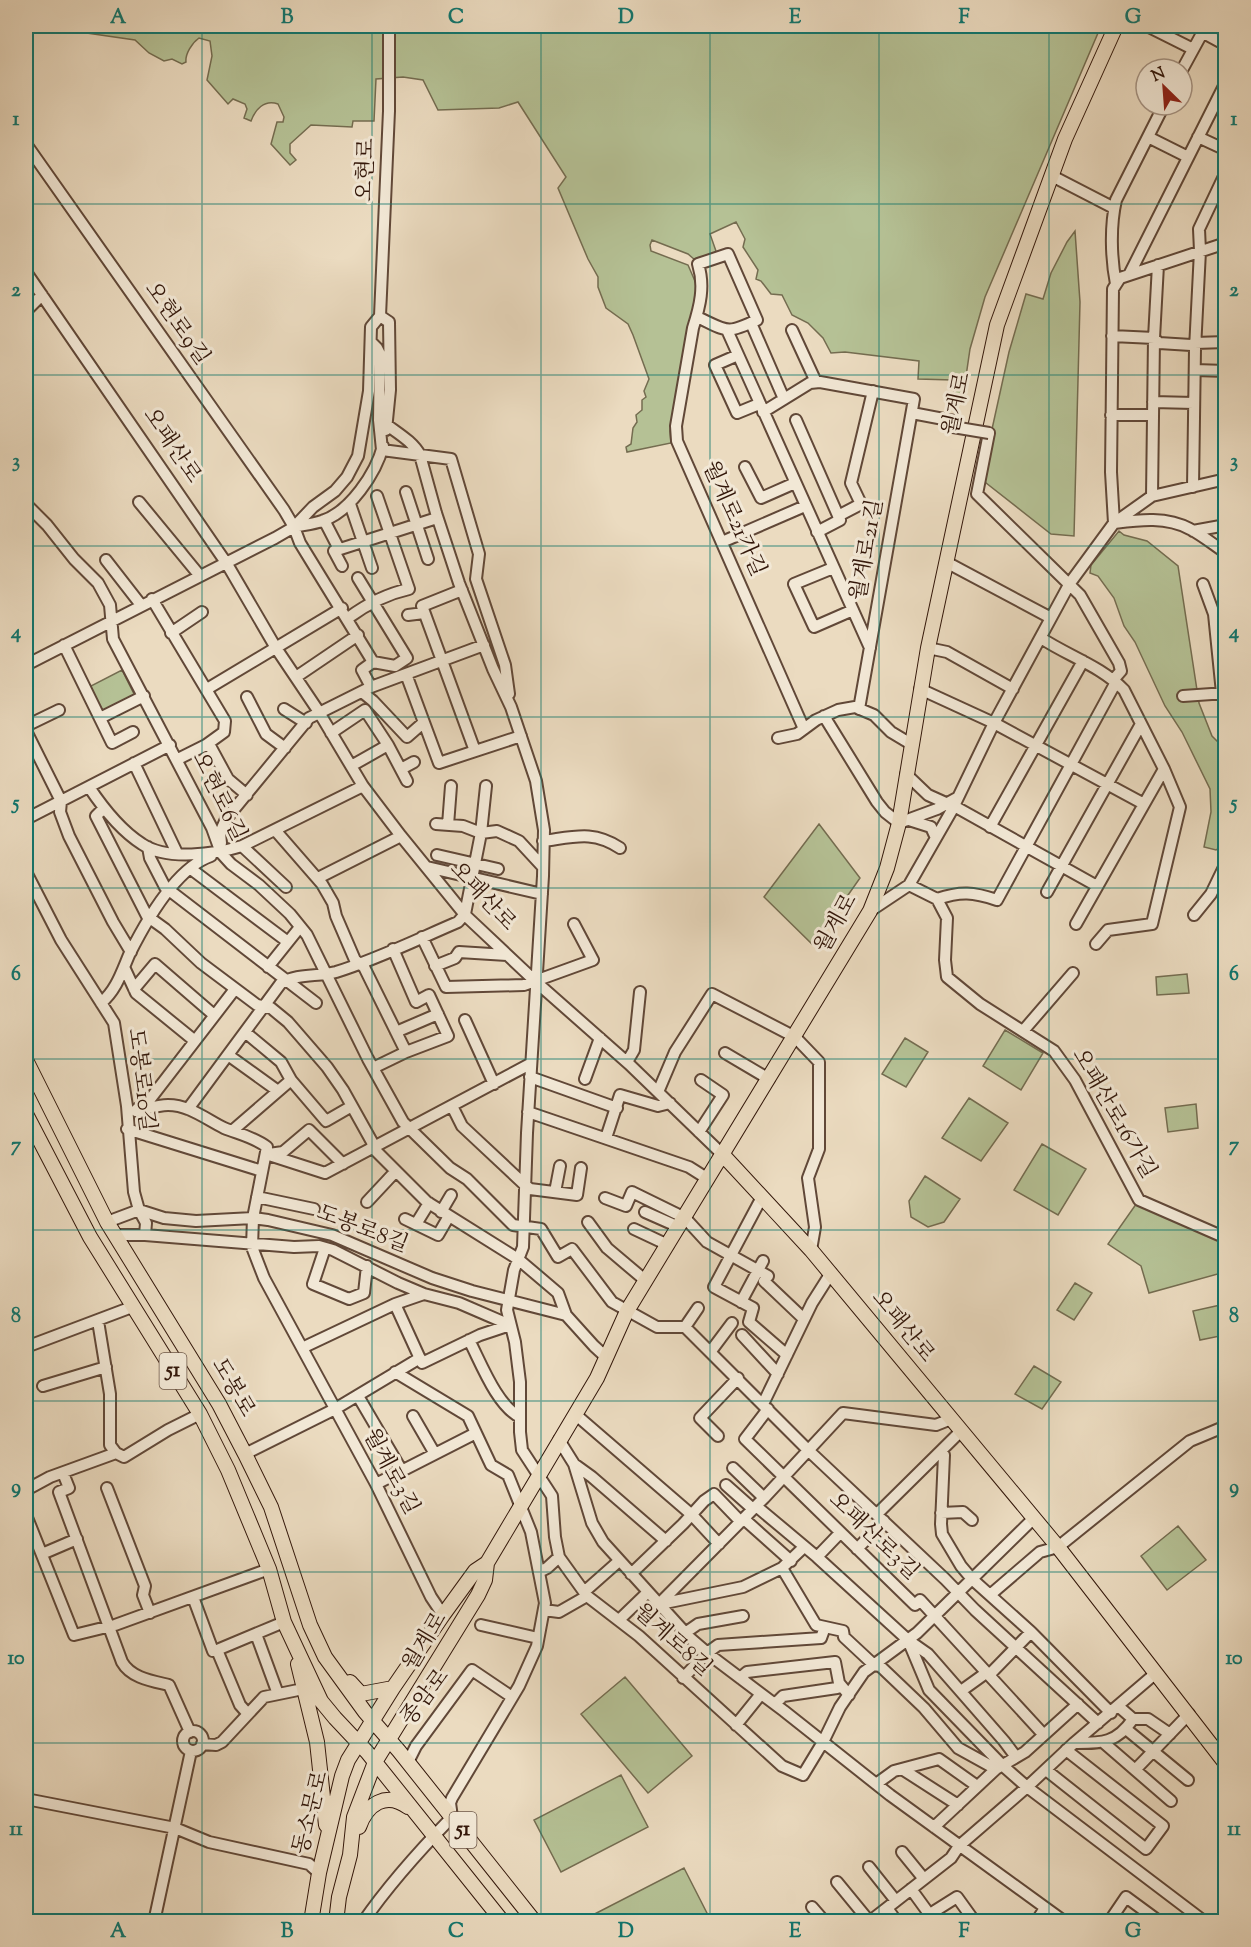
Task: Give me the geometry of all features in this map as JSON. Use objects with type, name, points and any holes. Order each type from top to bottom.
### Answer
[{"type":"main road","name":"월계로","points":[[390,1740],[478,1595],[485,1580],[487,1563],[597,1378],[627,1311],[870,911],[904,821],[906,774],[927,648],[997,325],[1065,139],[1116,26]]},
{"type":"main road","name":"도봉로","points":[[26,1060],[107,1222],[219,1404],[245,1454],[271,1507],[310,1625],[325,1657],[373,1722],[390,1740]]},
{"type":"main road","name":"도봉로","points":[[26,1114],[31,1140],[200,1414],[228,1470],[269,1569],[284,1622],[321,1701],[375,1762]]},
{"type":"main road","name":"오패산로","points":[[723,1155],[831,1273],[1058,1547],[1226,1764]]},
{"type":"main road","name":"월계로","points":[[373,1722],[393,1688],[443,1615],[475,1571],[487,1563]]},
{"type":"main road","points":[[310,1625],[336,1664],[361,1694],[393,1688]]},
{"type":"main road","points":[[293,1641],[317,1742],[327,1840]]},
{"type":"main road","name":"동소문로","points":[[311,1922],[319,1873],[342,1776],[348,1760],[373,1722]]},
{"type":"main road","name":"동소문로","points":[[336,1922],[339,1897],[350,1855],[354,1818],[375,1762],[390,1740]]},
{"type":"main road","name":"종암로","points":[[390,1740],[535,1922]]},
{"type":"main road","name":"51","points":[[375,1762],[504,1922]]},
{"type":"main road","points":[[350,1855],[363,1815],[372,1806],[392,1800],[413,1810]]},
{"type":"street","name":"오현로","points":[[294,527],[313,507],[335,491],[347,477],[358,456],[369,391],[371,327],[380,316],[389,26]]},
{"type":"street","points":[[1147,26],[1163,29],[1193,49]]},
{"type":"street","points":[[1189,57],[1204,29],[1226,45]]},
{"type":"street","points":[[1129,275],[1226,82]]},
{"type":"street","points":[[1116,284],[1113,269],[1114,207],[1158,117]]},
{"type":"street","points":[[1148,137],[1188,157]]},
{"type":"street","points":[[1198,137],[1226,150]]},
{"type":"street","name":"오현로9길","points":[[26,144],[294,527],[300,543],[373,662]]},
{"type":"street","points":[[1193,487],[1199,230],[1226,172]]},
{"type":"street","points":[[1052,176],[1114,207]]},
{"type":"street","points":[[1114,523],[1111,472],[1113,289],[1120,278],[1226,243]]},
{"type":"street","name":"월계로21가길","points":[[751,322],[757,320],[728,254],[698,264],[703,285],[676,426],[677,441],[804,729]]},
{"type":"street","points":[[1152,496],[1154,338],[1158,265]]},
{"type":"street","name":"오패산로","points":[[26,272],[226,563],[276,648],[319,712],[363,786],[401,836],[465,914],[535,981],[627,1062],[723,1155]]},
{"type":"street","points":[[26,311],[42,295]]},
{"type":"street","name":"오현로","points":[[26,665],[294,527],[324,520],[350,504],[370,476],[382,450],[387,425],[390,390],[389,322],[380,316]]},
{"type":"street","points":[[697,317],[732,331],[751,322],[784,399]]},
{"type":"street","points":[[727,330],[870,648]]},
{"type":"street","points":[[792,330],[816,382]]},
{"type":"street","points":[[1112,336],[1154,338],[1159,343],[1191,345],[1226,342]]},
{"type":"street","points":[[372,343],[380,354],[379,420],[382,450],[451,459],[479,554],[476,579],[505,665],[511,706]]},
{"type":"street","points":[[738,355],[715,365],[737,413],[761,408],[784,399],[810,383],[816,382],[873,391],[851,483],[861,504],[838,516]]},
{"type":"street","points":[[1195,370],[1226,371]]},
{"type":"street","name":"월계로21길","points":[[860,709],[914,399],[873,391]]},
{"type":"street","points":[[1153,402],[1194,404]]},
{"type":"street","name":"월계로","points":[[912,413],[954,421],[953,428],[989,433],[977,494],[1070,583]]},
{"type":"street","points":[[1112,415],[1153,415]]},
{"type":"street","points":[[796,420],[840,520],[817,532]]},
{"type":"street","points":[[387,425],[405,438],[420,455],[437,518],[462,590],[511,706]]},
{"type":"street","points":[[745,467],[761,498],[795,483]]},
{"type":"street","points":[[870,911],[909,885],[1070,583],[1114,523],[1152,496],[1226,479]]},
{"type":"street","points":[[406,492],[428,559]]},
{"type":"street","points":[[207,689],[276,648],[345,613],[392,593],[409,589],[377,496]]},
{"type":"street","points":[[140,502],[200,576]]},
{"type":"street","name":"오현로6길","points":[[26,504],[98,583],[110,605],[113,639],[170,744],[212,828],[221,853],[231,864],[259,885],[307,935],[373,1068],[403,1122],[513,1225],[523,1227]]},
{"type":"street","points":[[350,504],[372,568]]},
{"type":"street","points":[[722,542],[805,506]]},
{"type":"street","points":[[342,566],[334,551],[437,518]]},
{"type":"street","points":[[1114,523],[1150,519],[1178,524],[1226,553]]},
{"type":"street","points":[[324,520],[339,549]]},
{"type":"street","points":[[1193,531],[1226,525]]},
{"type":"street","points":[[106,560],[141,605]]},
{"type":"street","points":[[946,561],[1052,618]]},
{"type":"street","points":[[833,568],[794,584],[814,627],[853,610]]},
{"type":"street","points":[[358,578],[407,658],[395,666],[373,662],[362,670],[366,689],[373,701],[407,737],[423,723]]},
{"type":"street","points":[[909,885],[937,899],[956,892],[979,894],[997,900],[1071,765],[1121,671],[1119,663],[1087,606],[1070,583]]},
{"type":"street","points":[[1183,696],[1224,697],[1222,653],[1214,614],[1203,585]]},
{"type":"street","points":[[408,615],[462,590]]},
{"type":"street","points":[[152,599],[225,721],[224,732],[208,744],[177,759]]},
{"type":"street","points":[[423,609],[475,751]]},
{"type":"street","points":[[171,633],[202,612]]},
{"type":"street","points":[[1214,614],[1226,612]]},
{"type":"street","points":[[296,677],[358,635]]},
{"type":"street","points":[[1041,638],[1115,681],[1124,690],[1164,769],[1180,807],[1152,924],[1108,930],[1096,944]]},
{"type":"street","points":[[64,645],[112,743],[133,732]]},
{"type":"street","points":[[221,853],[220,832],[226,819],[306,723],[319,712],[366,689],[484,645]]},
{"type":"street","points":[[927,648],[947,652],[1013,689]]},
{"type":"street","points":[[990,826],[1083,661]]},
{"type":"street","points":[[406,674],[439,764],[521,736]]},
{"type":"street","points":[[920,689],[994,723],[1144,804]]},
{"type":"street","points":[[100,718],[144,696]]},
{"type":"street","points":[[247,697],[266,734],[285,748]]},
{"type":"street","name":"월계로8길","points":[[511,706],[536,781],[544,830],[542,894],[530,1064],[523,1247],[514,1270],[507,1310],[520,1382],[522,1450],[552,1496],[559,1557],[586,1594],[619,1620],[782,1766],[803,1775],[824,1742]]},
{"type":"street","points":[[778,738],[797,734],[824,716],[838,710],[855,707],[874,715],[891,732],[910,744]]},
{"type":"street","points":[[284,708],[306,723]]},
{"type":"street","points":[[26,726],[59,710]]},
{"type":"street","points":[[331,733],[365,710],[388,745],[407,781]]},
{"type":"street","points":[[824,716],[885,812],[904,821],[931,827],[936,838]]},
{"type":"street","points":[[1047,892],[1141,724]]},
{"type":"street","points":[[26,731],[61,801],[60,813],[69,836],[131,952]]},
{"type":"street","points":[[26,819],[170,744]]},
{"type":"street","points":[[208,744],[228,779],[247,795]]},
{"type":"street","points":[[351,766],[388,745]]},
{"type":"street","points":[[401,769],[414,762]]},
{"type":"street","points":[[134,763],[177,854]]},
{"type":"street","points":[[1076,924],[1164,769]]},
{"type":"street","points":[[906,774],[928,795],[953,803],[1097,886]]},
{"type":"street","points":[[101,1003],[112,993],[131,952],[168,889],[200,860],[242,846],[363,786]]},
{"type":"street","points":[[451,786],[442,825],[463,826],[481,833],[497,831],[519,841],[543,867]]},
{"type":"street","points":[[188,1109],[285,980],[327,973],[359,963],[458,922],[465,914],[481,833],[486,786]]},
{"type":"street","points":[[88,787],[104,808],[143,845],[160,852],[177,854],[221,853]]},
{"type":"street","points":[[904,821],[953,803]]},
{"type":"street","points":[[104,808],[96,816],[147,916],[235,989],[257,1005],[271,1008],[288,1022],[327,1067],[352,1106],[373,1148],[395,1172],[429,1203],[518,1259],[558,1293],[566,1315],[606,1357]]},
{"type":"street","points":[[275,831],[318,878],[333,903],[336,916],[355,960],[364,967],[406,1052]]},
{"type":"street","points":[[543,841],[588,835],[606,839],[620,848]]},
{"type":"street","points":[[318,878],[401,836]]},
{"type":"street","points":[[242,846],[286,887]]},
{"type":"street","points":[[148,847],[150,858],[165,888],[316,1003]]},
{"type":"street","points":[[437,855],[498,869]]},
{"type":"street","points":[[1194,915],[1211,894],[1226,863]]},
{"type":"street","name":"오패산로","points":[[426,867],[542,894]]},
{"type":"street","points":[[191,869],[288,942]]},
{"type":"street","name":"도봉로10길","points":[[26,872],[61,940],[114,1023],[130,1120],[134,1192],[139,1210],[146,1223],[145,1235]]},
{"type":"street","name":"오패산로16가길","points":[[937,899],[947,918],[945,960],[947,977],[980,1004],[1054,1051],[1075,1080],[1139,1200],[1226,1238]]},
{"type":"street","points":[[422,937],[446,987],[524,984],[593,960],[574,924]]},
{"type":"street","points":[[268,967],[300,927]]},
{"type":"street","points":[[373,1068],[448,1036],[429,996],[416,1002],[393,949]]},
{"type":"street","name":"오패산로","points":[[435,966],[455,958],[459,952],[507,955]]},
{"type":"street","points":[[134,989],[155,964],[214,1016]]},
{"type":"street","points":[[124,967],[136,993],[195,1041]]},
{"type":"street","points":[[1023,1031],[1073,973]]},
{"type":"street","points":[[130,1120],[151,1098],[235,989]]},
{"type":"street","points":[[627,1062],[634,1050],[640,992]]},
{"type":"street","points":[[658,1092],[675,1052],[712,994],[795,1037],[819,1062],[819,1149],[808,1178],[815,1227],[811,1250]]},
{"type":"street","points":[[396,1032],[438,1014]]},
{"type":"street","points":[[465,1020],[494,1084]]},
{"type":"street","points":[[245,1032],[281,1062],[291,1080],[326,1121],[352,1106]]},
{"type":"street","points":[[585,1080],[600,1038]]},
{"type":"street","points":[[725,1053],[769,1079]]},
{"type":"street","points":[[228,1055],[278,1091]]},
{"type":"street","points":[[266,1154],[325,1173],[530,1064]]},
{"type":"street","points":[[530,1077],[617,1108]]},
{"type":"street","points":[[232,1131],[291,1080]]},
{"type":"street","points":[[699,1132],[723,1095],[701,1080]]},
{"type":"street","points":[[606,1138],[620,1095],[658,1106],[670,1103]]},
{"type":"street","points":[[130,1120],[166,1105],[188,1109],[260,1142],[267,1147],[266,1154]]},
{"type":"street","points":[[452,1106],[462,1126],[530,1189],[577,1195],[581,1168]]},
{"type":"street","points":[[528,1112],[689,1167],[708,1179]]},
{"type":"street","points":[[130,1120],[262,1171]]},
{"type":"street","points":[[266,1154],[283,1152],[309,1130],[343,1164]]},
{"type":"street","name":"월계로3길","points":[[266,1154],[253,1218],[252,1247],[264,1278],[376,1484],[431,1597],[443,1615]]},
{"type":"street","points":[[555,1192],[560,1166]]},
{"type":"street","points":[[367,1202],[395,1172]]},
{"type":"street","points":[[621,1187],[682,1222],[707,1242],[730,1255],[761,1265],[768,1276],[764,1281],[804,1319]]},
{"type":"street","points":[[605,1198],[626,1206],[632,1192]]},
{"type":"street","points":[[405,1219],[438,1235],[451,1195]]},
{"type":"street","points":[[257,1197],[314,1209]]},
{"type":"street","points":[[762,1197],[714,1287],[753,1308],[749,1322],[787,1355]]},
{"type":"street","points":[[416,1224],[429,1203]]},
{"type":"street","points":[[107,1222],[139,1210]]},
{"type":"street","name":"도봉로8길","points":[[139,1210],[164,1218],[196,1221],[253,1218],[332,1235],[432,1278],[566,1315]]},
{"type":"street","points":[[645,1212],[682,1222]]},
{"type":"street","points":[[588,1222],[607,1248],[646,1281]]},
{"type":"street","points":[[523,1227],[541,1228],[558,1257],[572,1249],[612,1302],[657,1327],[685,1327],[958,1593],[1098,1723]]},
{"type":"street","points":[[634,1229],[668,1245]]},
{"type":"street","points":[[115,1235],[145,1235],[325,1248],[424,1294],[459,1303],[510,1324]]},
{"type":"street","points":[[325,1248],[313,1284],[349,1299],[364,1293],[367,1266]]},
{"type":"street","points":[[741,1302],[761,1265]]},
{"type":"street","points":[[766,1406],[778,1374],[804,1319],[831,1273]]},
{"type":"street","points":[[302,1348],[395,1304],[424,1294]]},
{"type":"street","points":[[395,1304],[423,1363],[469,1340],[510,1324]]},
{"type":"street","points":[[26,1347],[132,1307]]},
{"type":"street","points":[[685,1327],[699,1308]]},
{"type":"street","points":[[26,1490],[50,1477],[116,1453],[110,1445],[110,1394],[98,1320]]},
{"type":"street","points":[[711,1352],[732,1323]]},
{"type":"street","points":[[741,1335],[778,1374]]},
{"type":"street","points":[[469,1340],[500,1399],[512,1413],[520,1417]]},
{"type":"street","points":[[245,1454],[335,1409],[420,1358]]},
{"type":"street","points":[[43,1386],[106,1367]]},
{"type":"street","points":[[363,1922],[376,1903],[452,1817],[450,1803],[452,1798],[512,1697],[537,1646],[545,1603],[531,1532],[508,1474],[491,1465],[468,1416],[395,1372]]},
{"type":"street","points":[[718,1436],[700,1418],[738,1378]]},
{"type":"street","points":[[358,1396],[402,1471]]},
{"type":"street","name":"오패산로3길","points":[[766,1406],[746,1440],[915,1605],[920,1600],[935,1615]]},
{"type":"street","points":[[659,1604],[758,1504],[843,1413],[936,1425],[951,1419]]},
{"type":"street","name":"도봉로","points":[[116,1453],[124,1457],[168,1430],[200,1414]]},
{"type":"street","points":[[575,1414],[692,1515],[694,1520],[719,1544]]},
{"type":"street","points":[[413,1416],[435,1454]]},
{"type":"street","points":[[990,1595],[1040,1552],[1058,1547],[1190,1441],[1226,1426]]},
{"type":"street","points":[[857,1549],[880,1517],[961,1431]]},
{"type":"street","points":[[376,1484],[476,1433]]},
{"type":"street","points":[[559,1440],[574,1464],[592,1523],[603,1542],[685,1633],[707,1653],[876,1784],[1065,1922]]},
{"type":"street","points":[[941,1451],[944,1455],[942,1534],[972,1579],[1114,1709],[1133,1719],[1148,1719],[1170,1734]]},
{"type":"street","points":[[574,1464],[666,1541]]},
{"type":"street","points":[[733,1468],[758,1504],[908,1640],[928,1654],[1016,1757]]},
{"type":"street","points":[[63,1473],[69,1488],[59,1492],[126,1670],[146,1679],[169,1685],[190,1732]]},
{"type":"street","points":[[726,1485],[758,1504]]},
{"type":"street","points":[[107,1488],[144,1586],[143,1594],[150,1613]]},
{"type":"street","points":[[631,1574],[704,1501],[714,1494],[787,1564],[816,1625],[843,1631],[844,1637],[874,1665],[880,1666],[924,1708],[958,1748],[999,1767],[1205,1922]]},
{"type":"street","points":[[941,1514],[963,1512],[972,1520]]},
{"type":"street","points":[[26,1515],[74,1635],[109,1627],[269,1569]]},
{"type":"street","points":[[824,1742],[840,1707],[864,1672],[908,1640],[1034,1518]]},
{"type":"street","points":[[818,1557],[840,1533]]},
{"type":"street","points":[[42,1554],[77,1539]]},
{"type":"street","points":[[659,1604],[743,1587],[787,1564],[804,1547]]},
{"type":"street","points":[[539,1572],[559,1557]]},
{"type":"street","points":[[544,1610],[559,1612],[586,1594],[619,1561]]},
{"type":"street","points":[[619,1620],[648,1592]]},
{"type":"street","points":[[193,1598],[213,1652],[284,1622]]},
{"type":"street","points":[[935,1615],[1043,1734]]},
{"type":"street","points":[[685,1633],[698,1624],[743,1617]]},
{"type":"street","points":[[481,1624],[538,1638]]},
{"type":"street","points":[[683,1678],[718,1645],[821,1638],[825,1627]]},
{"type":"street","points":[[961,1691],[986,1673],[992,1672],[1031,1632]]},
{"type":"street","points":[[256,1634],[278,1694]]},
{"type":"street","points":[[908,1640],[929,1690],[999,1767]]},
{"type":"street","points":[[217,1650],[240,1705],[248,1714]]},
{"type":"street","points":[[740,1678],[747,1672],[835,1662],[841,1686],[849,1695]]},
{"type":"street","name":"종암로","points":[[408,1762],[416,1746],[472,1670],[512,1697]]},
{"type":"street","points":[[837,1882],[869,1921],[951,1858],[959,1846],[1155,1673]]},
{"type":"street","points":[[775,1704],[783,1696],[837,1689],[841,1686]]},
{"type":"street","points":[[202,1744],[216,1745],[222,1742],[264,1698],[303,1689]]},
{"type":"street","points":[[736,1725],[761,1694]]},
{"type":"street","points":[[934,1827],[999,1767],[1025,1752],[1078,1704]]},
{"type":"street","points":[[1135,1770],[1189,1714]]},
{"type":"street","points":[[1070,1747],[1104,1743],[1126,1729],[1133,1719]]},
{"type":"street","points":[[1126,1729],[1188,1780]]},
{"type":"street","points":[[154,1922],[191,1751],[184,1742],[186,1734],[198,1732],[201,1735],[202,1744],[197,1750],[191,1751]]},
{"type":"street","points":[[1104,1743],[1171,1801]]},
{"type":"street","points":[[1046,1770],[1146,1849],[1163,1826],[1070,1747]]},
{"type":"street","points":[[876,1784],[894,1771],[939,1759],[958,1748]]},
{"type":"street","points":[[939,1759],[977,1786]]},
{"type":"street","points":[[902,1769],[958,1805]]},
{"type":"street","points":[[26,1799],[175,1828],[209,1842],[309,1864],[319,1873]]},
{"type":"street","points":[[902,1852],[924,1879]]},
{"type":"street","points":[[869,1867],[896,1901]]},
{"type":"street","points":[[911,1888],[933,1918],[957,1897],[975,1922]]},
{"type":"street","points":[[1109,1922],[1126,1897],[1160,1922]]},
{"type":"street","points":[[812,1906],[825,1922]]},
{"type":"street","points":[[886,1908],[897,1922]]},
{"type":"street","points":[[1036,1922],[1045,1908]]},
{"type":"green space","points":[[38,26],[1101,26],[985,297],[970,349],[963,397],[954,397],[953,380],[918,379],[919,361],[845,352],[831,353],[823,338],[808,323],[792,315],[782,295],[771,294],[761,281],[756,279],[758,270],[743,247],[745,239],[736,222],[710,234],[717,254],[695,260],[688,254],[652,240],[651,251],[688,265],[698,288],[670,431],[671,443],[627,452],[626,447],[631,444],[633,428],[637,422],[636,415],[642,410],[642,400],[646,397],[644,391],[649,379],[628,324],[606,308],[598,287],[598,277],[558,188],[566,177],[518,102],[499,108],[438,110],[423,80],[403,77],[376,79],[374,121],[353,121],[352,127],[311,125],[290,144],[290,153],[296,160],[290,165],[271,144],[277,122],[283,122],[284,117],[278,104],[264,104],[251,121],[244,118],[247,109],[245,104],[233,99],[228,104],[207,80],[212,56],[210,41],[199,38],[196,40],[188,52],[186,62],[182,64],[172,59],[164,61],[149,53],[135,40]]},
{"type":"green space","points":[[1075,231],[1080,302],[1074,536],[1051,534],[981,479],[1009,352],[1026,294],[1043,299],[1051,273]]},
{"type":"green space","points":[[1119,531],[1124,535],[1147,541],[1178,566],[1199,703],[1212,736],[1225,749],[1225,843],[1216,850],[1204,847],[1211,812],[1210,789],[1182,732],[1165,706],[1135,642],[1124,626],[1114,598],[1098,576],[1090,573],[1091,565]]},
{"type":"green space","points":[[122,670],[135,696],[99,714],[87,688]]},
{"type":"green space","points":[[819,824],[860,878],[813,945],[764,897]]},
{"type":"green space","points":[[1187,974],[1189,993],[1157,995],[1156,977]]},
{"type":"green space","points":[[1005,1030],[1043,1053],[1021,1090],[983,1066]]},
{"type":"green space","points":[[905,1038],[928,1052],[906,1087],[882,1074]]},
{"type":"green space","points":[[969,1098],[1008,1123],[981,1161],[942,1138]]},
{"type":"green space","points":[[1196,1104],[1198,1128],[1168,1132],[1165,1108]]},
{"type":"green space","points":[[1042,1144],[1086,1169],[1058,1215],[1014,1190]]},
{"type":"green space","points":[[925,1176],[960,1199],[944,1222],[928,1227],[911,1217],[909,1201]]},
{"type":"green space","points":[[1139,1200],[1225,1238],[1225,1272],[1149,1293],[1141,1266],[1108,1244]]},
{"type":"green space","points":[[1075,1283],[1092,1293],[1074,1320],[1057,1310]]},
{"type":"green space","points":[[1225,1304],[1225,1335],[1200,1340],[1193,1311]]},
{"type":"green space","points":[[1034,1366],[1061,1382],[1042,1409],[1015,1394]]},
{"type":"green space","points":[[1178,1526],[1206,1560],[1167,1590],[1141,1556]]},
{"type":"green space","points":[[625,1677],[692,1756],[648,1793],[581,1714]]},
{"type":"green space","points":[[621,1775],[648,1827],[561,1872],[534,1820]]},
{"type":"green space","points":[[684,1868],[711,1921],[581,1921]]}]
